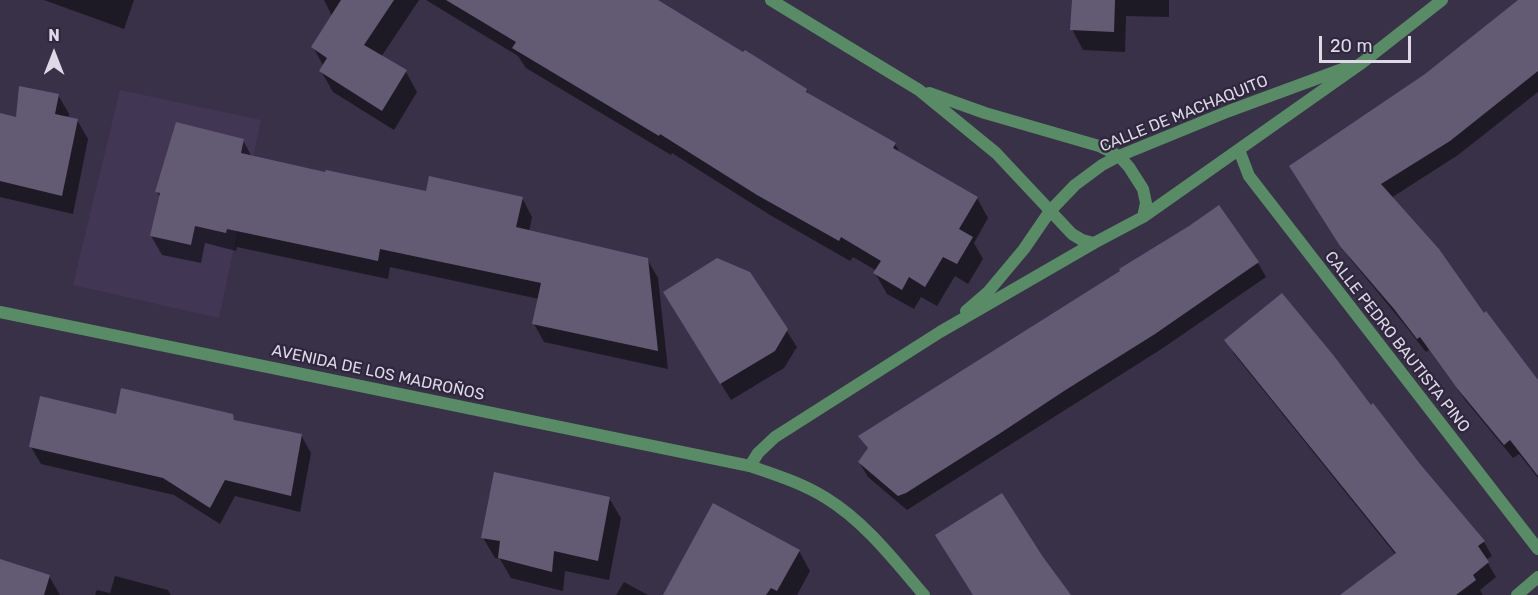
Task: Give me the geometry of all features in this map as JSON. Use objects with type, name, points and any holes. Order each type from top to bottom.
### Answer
[{"type":"street","points":[[771,0],[919,90],[996,153],[1072,234],[1094,243]]},
{"type":"street","name":"CALLE DE MACHAQUITO","points":[[750,466],[758,453],[775,437],[940,332],[1094,243],[1143,218],[1363,62],[1442,0]]},
{"type":"street","name":"CALLE DE MACHAQUITO","points":[[940,332],[988,292],[1024,249],[1050,211],[1075,185],[1102,165],[1229,111],[1363,62]]},
{"type":"street","points":[[919,90],[985,113],[1099,146],[1119,156],[1143,189],[1146,203],[1143,218]]},
{"type":"street","name":"CALLE PEDRO BAUTISTA PINO","points":[[1239,150],[1249,176],[1538,549]]},
{"type":"street","name":"AVENIDA DE LOS MADROÑOS","points":[[0,312],[750,466],[798,483],[827,498],[867,529],[908,577]]},
{"type":"street","points":[[908,577],[918,595]]},
{"type":"street","points":[[908,577],[924,595]]},
{"type":"street","points":[[1516,595],[1538,577]]},
{"type":"shaded area","points":[[120,90],[261,120],[219,318],[73,285]]},
{"type":"building","points":[[341,0],[394,0],[364,45],[407,70],[382,111],[319,71],[327,58],[311,47]]},
{"type":"building","points":[[446,0],[658,0],[743,52],[745,50],[807,89],[806,92],[896,143],[893,148],[978,197],[959,229],[973,237],[957,264],[943,257],[925,287],[909,277],[902,290],[873,273],[881,261],[841,237],[839,241],[757,195],[660,134],[659,136],[512,48],[516,42]]},
{"type":"building","points":[[1072,0],[1115,0],[1114,32],[1070,30]]},
{"type":"building","points":[[1518,0],[1538,0],[1538,71],[1450,141],[1381,184],[1439,249],[1484,313],[1486,311],[1538,380],[1538,476],[1510,440],[1504,445],[1456,387],[1420,337],[1417,339],[1340,246],[1289,166],[1425,74]]},
{"type":"building","points":[[19,86],[59,94],[55,114],[78,119],[62,196],[0,181],[0,113],[16,117]]},
{"type":"building","points":[[176,122],[244,139],[241,153],[325,172],[326,170],[426,191],[429,176],[523,197],[516,227],[648,258],[658,351],[532,324],[541,283],[380,249],[378,261],[227,229],[226,233],[195,226],[191,245],[150,236],[160,193],[155,192]]},
{"type":"building","points":[[1219,205],[1259,262],[1155,334],[906,493],[898,496],[858,462],[868,448],[858,436],[1120,271],[1119,269]]},
{"type":"building","points":[[717,258],[750,272],[788,329],[775,351],[720,384],[663,292]]},
{"type":"building","points":[[1282,293],[1371,405],[1373,403],[1420,464],[1485,541],[1478,546],[1489,562],[1473,575],[1476,580],[1456,595],[1340,595],[1396,553],[1224,340]]},
{"type":"building","points":[[121,388],[233,414],[234,420],[302,434],[291,496],[225,480],[210,508],[163,478],[29,447],[40,396],[116,414]]},
{"type":"building","points":[[494,472],[610,497],[598,561],[554,551],[552,572],[498,558],[500,541],[481,538]]},
{"type":"building","points":[[1002,493],[1043,557],[1071,595],[973,595],[935,535]]},
{"type":"building","points":[[713,503],[800,550],[777,591],[771,588],[766,595],[663,595]]},
{"type":"building","points":[[0,559],[50,575],[44,595],[0,595]]}]
